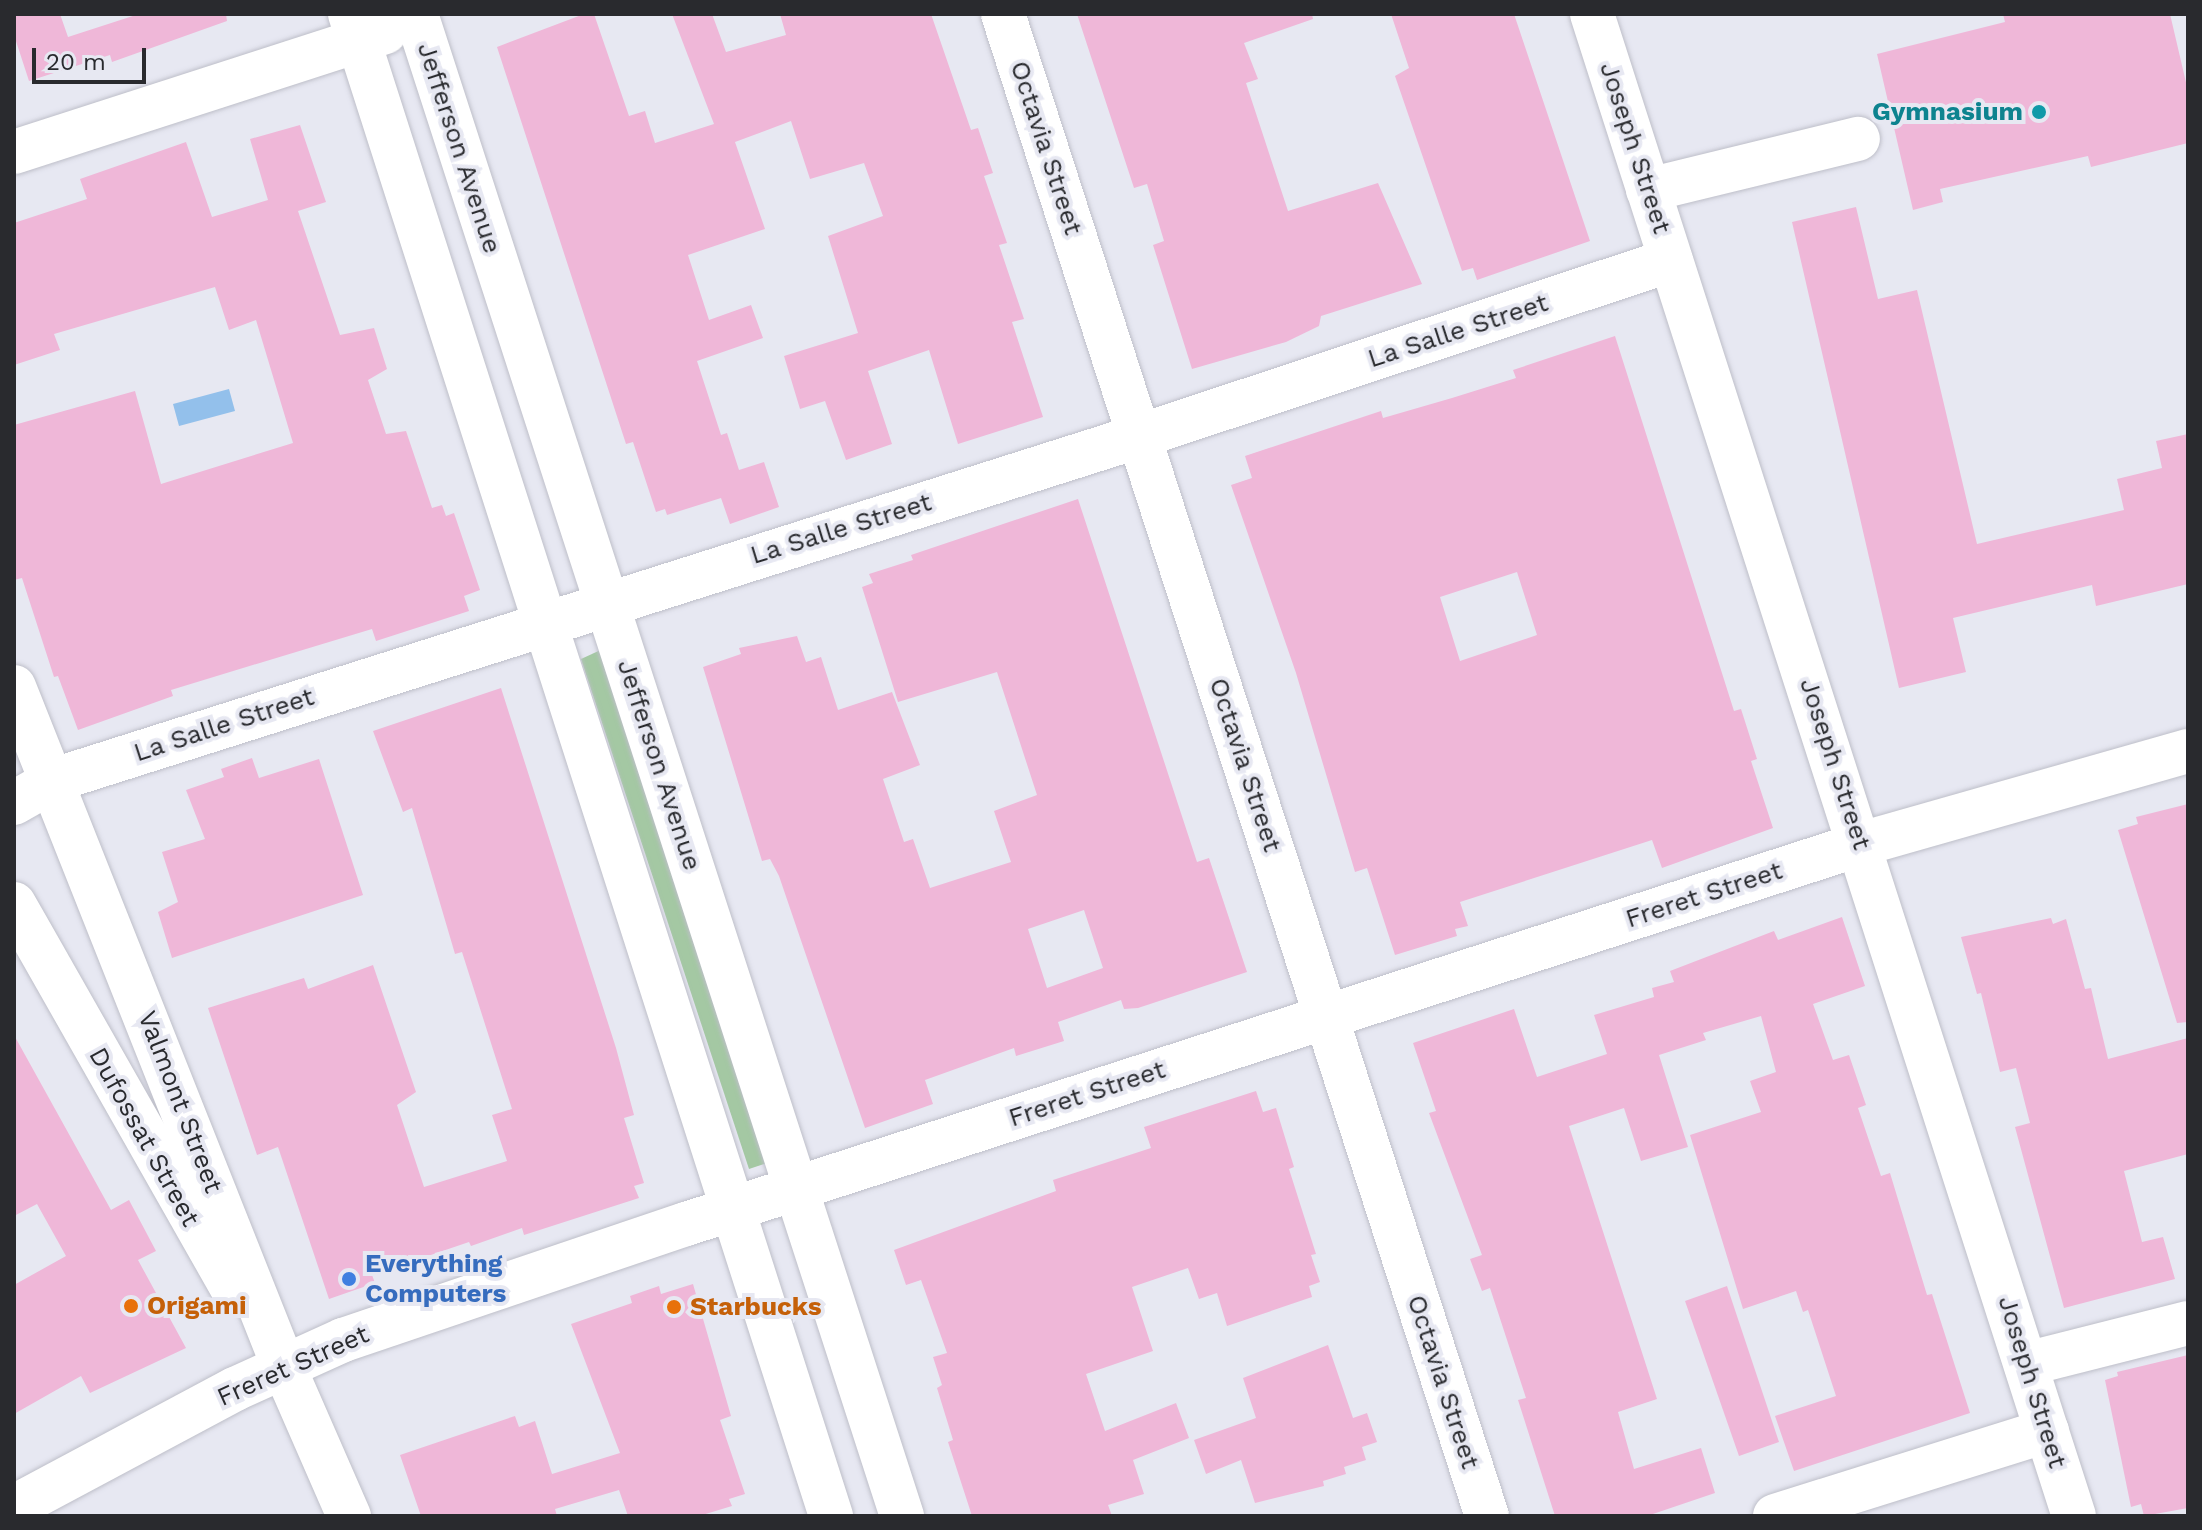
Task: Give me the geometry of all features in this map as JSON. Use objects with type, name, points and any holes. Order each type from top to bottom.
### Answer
[{"type":"street","name":"Octavia Street","points":[[1003,14],[1487,1516]]},
{"type":"street","name":"Joseph Street","points":[[1592,14],[1861,844],[2074,1516]]},
{"type":"street","points":[[14,152],[354,27],[424,16]]},
{"type":"street","name":"Jefferson Avenue","points":[[424,16],[606,602],[902,1516]]},
{"type":"street","points":[[354,27],[729,1210],[831,1516]]},
{"type":"street","points":[[1648,190],[1858,139]]},
{"type":"street","name":"La Salle Street","points":[[14,803],[54,780],[542,622],[1140,436],[1671,260]]},
{"type":"street","name":"Valmont Street","points":[[14,687],[54,780],[283,1365],[349,1516]]},
{"type":"street","name":"Freret Street","points":[[14,1507],[283,1365],[729,1210],[1861,844],[2188,751]]},
{"type":"street","name":"Dufossat Street","points":[[14,904],[210,1256],[283,1365]]},
{"type":"street","points":[[2026,1364],[2188,1323]]},
{"type":"street","points":[[1775,1516],[2047,1431]]},
{"type":"green space","points":[[605,648],[770,1162],[749,1169],[581,659]]},
{"type":"water","points":[[229,389],[235,411],[179,426],[173,404]]},
{"type":"building","points":[[14,14],[60,14],[68,37],[139,14],[226,14],[227,21],[112,62],[110,55],[29,81],[14,35]]},
{"type":"building","points":[[584,14],[594,14],[629,116],[645,111],[655,143],[714,124],[672,14],[712,14],[726,52],[786,35],[780,14],[931,14],[971,130],[978,128],[993,173],[984,176],[1007,243],[999,245],[1024,319],[1012,322],[1043,417],[958,444],[929,350],[868,371],[892,444],[846,460],[825,401],[800,409],[784,356],[858,333],[828,236],[883,216],[864,163],[810,179],[791,121],[735,142],[765,229],[688,255],[709,320],[751,305],[763,338],[697,361],[721,435],[727,433],[739,470],[764,462],[779,507],[730,524],[721,498],[667,515],[665,509],[656,512],[633,442],[626,444],[497,47]]},
{"type":"building","points":[[1077,14],[1312,14],[1313,19],[1244,43],[1258,79],[1246,83],[1288,211],[1378,183],[1422,284],[1321,316],[1319,326],[1286,342],[1192,369],[1153,245],[1164,241],[1147,184],[1134,188]]},
{"type":"building","points":[[1391,14],[1514,14],[1590,241],[1477,280],[1473,268],[1462,271],[1395,76],[1409,68]]},
{"type":"building","name":"Gymnasium","points":[[2003,14],[2170,14],[2188,91],[2188,143],[2091,167],[2088,156],[1940,189],[1943,202],[1913,210],[1877,54],[2005,22]]},
{"type":"building","points":[[300,125],[326,202],[298,211],[340,335],[374,328],[387,369],[368,380],[386,434],[406,431],[432,508],[442,505],[446,516],[454,513],[480,590],[464,596],[469,611],[376,641],[372,629],[243,668],[171,690],[173,696],[78,730],[58,676],[54,677],[22,578],[14,580],[14,425],[135,391],[161,484],[293,443],[256,320],[229,330],[215,287],[54,334],[60,350],[14,365],[14,223],[87,199],[80,179],[186,142],[212,217],[268,200],[250,139]]},
{"type":"building","points":[[1856,207],[1878,299],[1917,290],[1977,544],[2124,510],[2117,479],[2162,468],[2156,441],[2188,434],[2188,584],[2096,606],[2092,585],[1953,618],[1966,672],[1899,688],[1792,222]]},
{"type":"building","points":[[1615,336],[1734,711],[1741,709],[1757,759],[1751,761],[1773,828],[1662,868],[1652,840],[1460,902],[1468,926],[1455,929],[1457,936],[1395,955],[1367,868],[1355,872],[1296,673],[1231,485],[1252,478],[1245,456],[1381,411],[1383,418],[1516,378],[1513,370]],"holes":[[[1517,572],[1537,635],[1460,661],[1440,597]]]},
{"type":"building","points":[[1078,499],[1197,862],[1209,858],[1247,972],[1138,1008],[1124,1009],[1121,1000],[1058,1022],[1064,1041],[1016,1056],[1014,1048],[925,1080],[933,1104],[865,1128],[779,876],[770,859],[762,861],[703,667],[741,654],[739,648],[797,636],[806,662],[821,657],[838,710],[892,692],[920,765],[883,779],[904,842],[913,839],[930,888],[1011,862],[994,811],[1037,795],[997,672],[898,702],[862,587],[873,583],[869,574],[913,560],[911,555]],"holes":[[[1084,910],[1103,968],[1047,988],[1028,929]]]},
{"type":"building","points":[[501,688],[616,1048],[634,1115],[624,1118],[644,1183],[634,1186],[639,1198],[524,1235],[522,1228],[471,1246],[469,1242],[372,1275],[375,1283],[329,1299],[278,1147],[257,1155],[208,1008],[304,978],[308,989],[373,965],[416,1092],[397,1105],[424,1187],[507,1161],[492,1115],[512,1109],[462,952],[455,954],[412,808],[403,812],[373,731]]},
{"type":"building","points":[[252,758],[259,778],[319,759],[363,895],[172,958],[158,912],[178,902],[162,852],[205,839],[186,790],[224,777],[221,769]]},
{"type":"building","points":[[2188,804],[2188,1022],[2177,1023],[2118,830],[2138,824],[2136,817]]},
{"type":"building","points":[[1842,917],[1865,986],[1813,1004],[1833,1060],[1849,1055],[1866,1105],[1858,1108],[1881,1176],[1890,1173],[1927,1295],[1932,1294],[1970,1413],[1794,1471],[1775,1416],[1836,1396],[1808,1310],[1803,1312],[1796,1291],[1743,1309],[1690,1135],[1761,1112],[1750,1081],[1776,1072],[1761,1016],[1703,1033],[1706,1040],[1659,1055],[1688,1147],[1641,1161],[1624,1108],[1569,1126],[1657,1399],[1618,1412],[1634,1469],[1701,1448],[1715,1493],[1647,1516],[1555,1516],[1518,1400],[1526,1398],[1490,1288],[1482,1291],[1470,1259],[1482,1255],[1429,1113],[1436,1111],[1413,1043],[1514,1009],[1537,1077],[1607,1054],[1594,1015],[1654,997],[1652,988],[1674,982],[1670,971],[1774,931],[1778,940]]},
{"type":"building","points":[[2051,918],[2053,924],[2066,919],[2085,989],[2091,988],[2108,1059],[2188,1038],[2188,1154],[2124,1171],[2142,1242],[2163,1237],[2175,1279],[2064,1308],[2015,1127],[2030,1123],[2016,1068],[2000,1072],[1981,993],[1977,994],[1961,937]]},
{"type":"building","points":[[14,1035],[111,1210],[129,1200],[156,1251],[138,1260],[186,1348],[90,1393],[81,1376],[14,1414],[14,1285],[66,1256],[37,1204],[14,1216]]},
{"type":"building","points":[[1256,1091],[1263,1112],[1276,1108],[1294,1167],[1289,1169],[1316,1254],[1311,1255],[1320,1282],[1309,1286],[1312,1297],[1227,1326],[1217,1293],[1199,1299],[1188,1268],[1132,1287],[1153,1351],[1086,1374],[1105,1431],[1176,1403],[1189,1438],[1133,1460],[1144,1494],[1108,1505],[1112,1516],[972,1516],[948,1442],[953,1440],[937,1388],[942,1385],[933,1357],[947,1353],[921,1280],[906,1285],[894,1250],[1056,1191],[1053,1180],[1151,1148],[1144,1127]]},
{"type":"building","points":[[693,1284],[731,1416],[720,1420],[745,1494],[729,1499],[732,1506],[699,1516],[628,1516],[619,1490],[555,1509],[557,1516],[421,1516],[400,1455],[515,1416],[519,1427],[535,1421],[552,1474],[620,1453],[571,1324],[632,1303],[630,1296],[659,1286],[661,1294]]},
{"type":"building","points":[[1727,1286],[1779,1442],[1739,1456],[1685,1301]]},
{"type":"building","points":[[1328,1345],[1353,1418],[1367,1413],[1377,1442],[1362,1447],[1366,1460],[1344,1467],[1346,1474],[1323,1481],[1324,1486],[1255,1503],[1241,1460],[1206,1474],[1194,1440],[1256,1418],[1243,1378]]},
{"type":"building","points":[[2188,1355],[2188,1508],[2144,1516],[2141,1504],[2131,1507],[2105,1380],[2118,1376],[2117,1372]]},
{"type":"place","name":"Gymnasium","points":[[2039,112]]},
{"type":"place","name":"Everything Computers","points":[[349,1279]]},
{"type":"place","name":"Origami","points":[[131,1306]]},
{"type":"place","name":"Starbucks","points":[[674,1307]]}]
